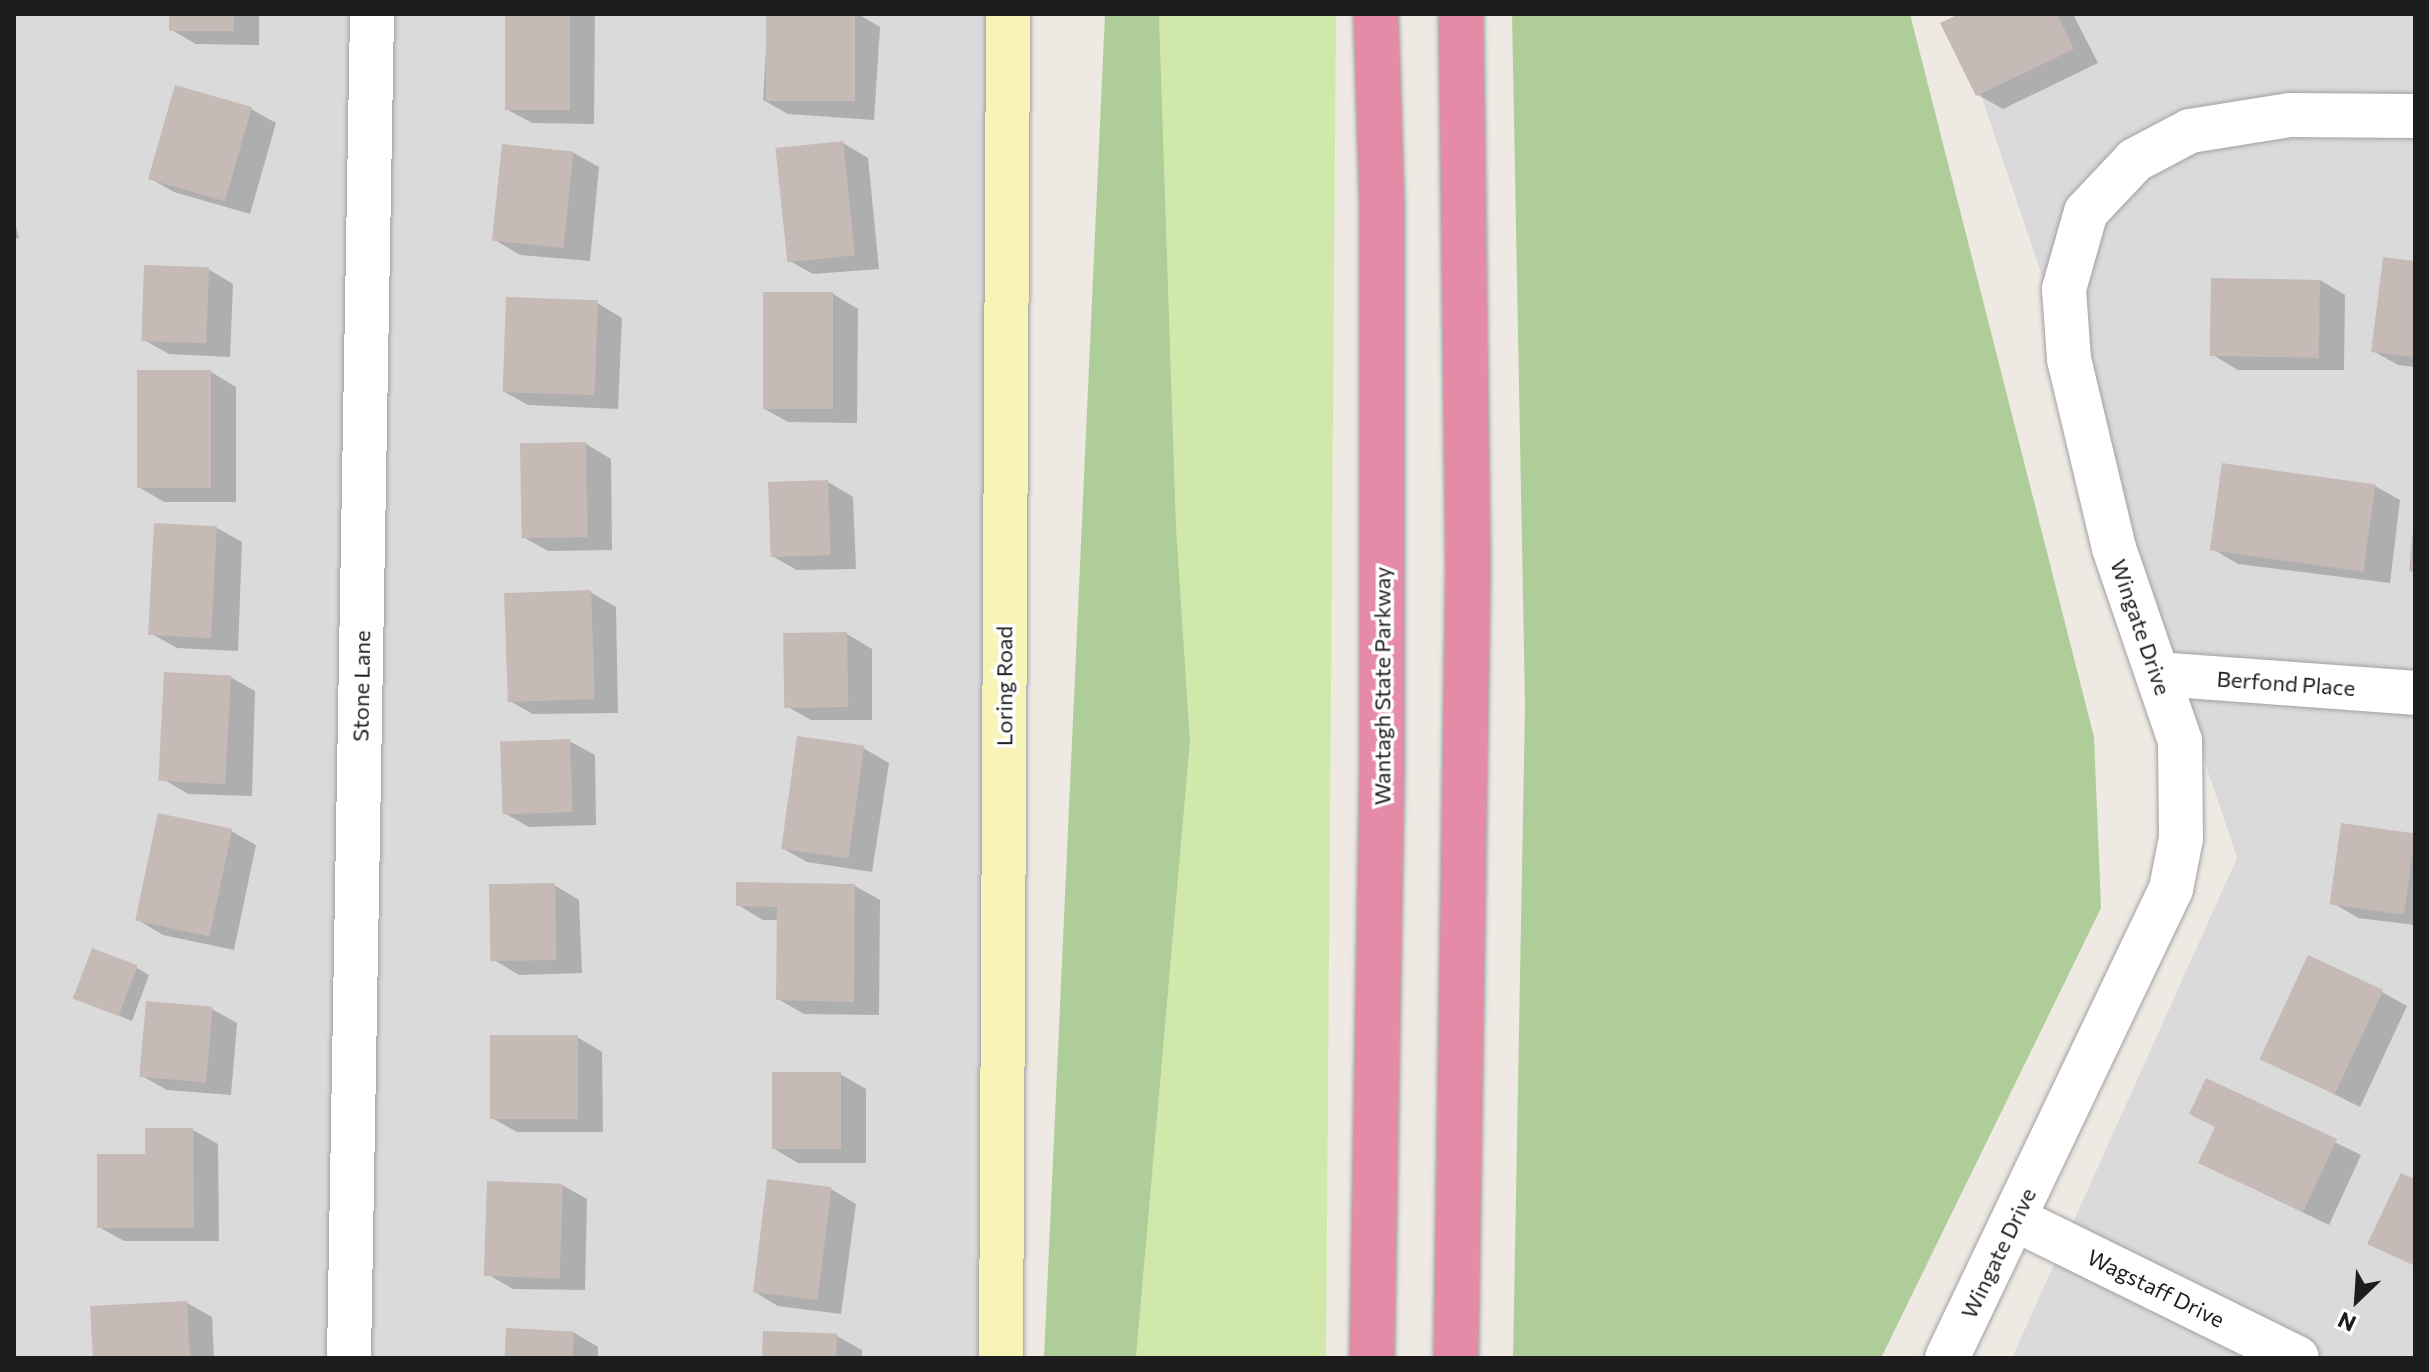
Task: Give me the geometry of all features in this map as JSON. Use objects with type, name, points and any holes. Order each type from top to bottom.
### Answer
[{"type":"highway","name":"Wantagh State Parkway","points":[[1372,1358],[1382,769],[1382,207],[1376,14]]},
{"type":"highway","points":[[1456,1358],[1468,568],[1461,14]]},
{"type":"street","name":"Stone Lane","points":[[349,1358],[372,14]]},
{"type":"street","name":"Loring Road","points":[[1001,1358],[1008,14]]},
{"type":"street","name":"Wingate Drive","points":[[1947,1358],[2171,889],[2181,838],[2180,741],[2114,548],[2069,359],[2064,289],[2086,212],[2135,160],[2190,131],[2290,115],[2415,116]]},
{"type":"street","name":"Berfond Place","points":[[2158,674],[2415,693]]},
{"type":"street","name":"Wagstaff Drive","points":[[2015,1219],[2297,1358]]},
{"type":"shaded area","points":[[14,14],[1006,14],[1006,1358],[14,1358]]},
{"type":"shaded area","points":[[1954,14],[2415,14],[2415,1358],[2012,1358],[2237,858]]},
{"type":"green space","points":[[1105,14],[1159,14],[1176,526],[1190,741],[1136,1358],[1044,1358]]},
{"type":"green space","points":[[1159,14],[1336,14],[1326,1358],[1136,1358],[1190,741],[1176,526]]},
{"type":"green space","points":[[1512,14],[1910,14],[2094,737],[2101,908],[1881,1358],[1513,1358],[1525,705]]},
{"type":"building","points":[[169,14],[234,14],[234,31],[169,31]]},
{"type":"building","points":[[505,14],[570,14],[570,110],[505,110]]},
{"type":"building","points":[[766,14],[855,14],[855,101],[766,101]]},
{"type":"building","points":[[1959,14],[2057,14],[2074,49],[1976,96],[1940,23]]},
{"type":"building","points":[[175,85],[252,107],[225,201],[148,179]]},
{"type":"building","points":[[843,141],[855,255],[787,262],[775,148]]},
{"type":"building","points":[[502,144],[574,152],[563,248],[492,240]]},
{"type":"building","points":[[2383,257],[2415,261],[2415,357],[2371,352]]},
{"type":"building","points":[[144,265],[209,267],[206,343],[141,341]]},
{"type":"building","points":[[2211,278],[2320,280],[2319,358],[2210,356]]},
{"type":"building","points":[[763,292],[833,292],[833,409],[763,409]]},
{"type":"building","points":[[506,297],[598,300],[595,395],[503,392]]},
{"type":"building","points":[[137,370],[211,370],[211,488],[137,488]]},
{"type":"building","points":[[586,442],[588,537],[522,538],[520,443]]},
{"type":"building","points":[[2222,463],[2375,485],[2363,572],[2210,550]]},
{"type":"building","points":[[828,480],[831,555],[771,557],[768,482]]},
{"type":"building","points":[[154,523],[217,526],[211,638],[148,635]]},
{"type":"building","points":[[2415,531],[2415,572],[2409,571]]},
{"type":"building","points":[[591,590],[595,699],[508,702],[504,593]]},
{"type":"building","points":[[847,632],[848,707],[784,708],[783,633]]},
{"type":"building","points":[[164,672],[231,676],[225,784],[158,781]]},
{"type":"building","points":[[797,736],[864,745],[848,858],[781,849]]},
{"type":"building","points":[[570,739],[573,812],[503,814],[500,741]]},
{"type":"building","points":[[158,813],[232,829],[209,936],[135,921]]},
{"type":"building","points":[[2341,823],[2415,833],[2404,915],[2330,904]]},
{"type":"building","points":[[736,882],[855,884],[854,1002],[776,1000],[777,907],[736,906]]},
{"type":"building","points":[[555,883],[556,960],[490,961],[489,884]]},
{"type":"building","points":[[92,948],[138,966],[118,1016],[73,998]]},
{"type":"building","points":[[2308,955],[2383,990],[2335,1094],[2259,1059]]},
{"type":"building","points":[[146,1001],[213,1007],[206,1083],[139,1077]]},
{"type":"building","points":[[490,1035],[578,1035],[578,1119],[490,1119]]},
{"type":"building","points":[[772,1072],[841,1072],[841,1149],[772,1149]]},
{"type":"building","points":[[2206,1078],[2337,1139],[2303,1212],[2198,1163],[2215,1127],[2189,1114]]},
{"type":"building","points":[[145,1128],[193,1128],[194,1228],[97,1228],[97,1154],[145,1154]]},
{"type":"building","points":[[2401,1173],[2415,1179],[2415,1266],[2367,1244]]},
{"type":"building","points":[[767,1179],[832,1187],[818,1300],[753,1292]]},
{"type":"building","points":[[487,1181],[563,1184],[560,1279],[484,1276]]},
{"type":"building","points":[[187,1301],[190,1358],[93,1358],[90,1306]]},
{"type":"building","points":[[506,1328],[574,1332],[573,1358],[504,1358]]},
{"type":"building","points":[[763,1331],[837,1334],[836,1358],[762,1358]]}]
